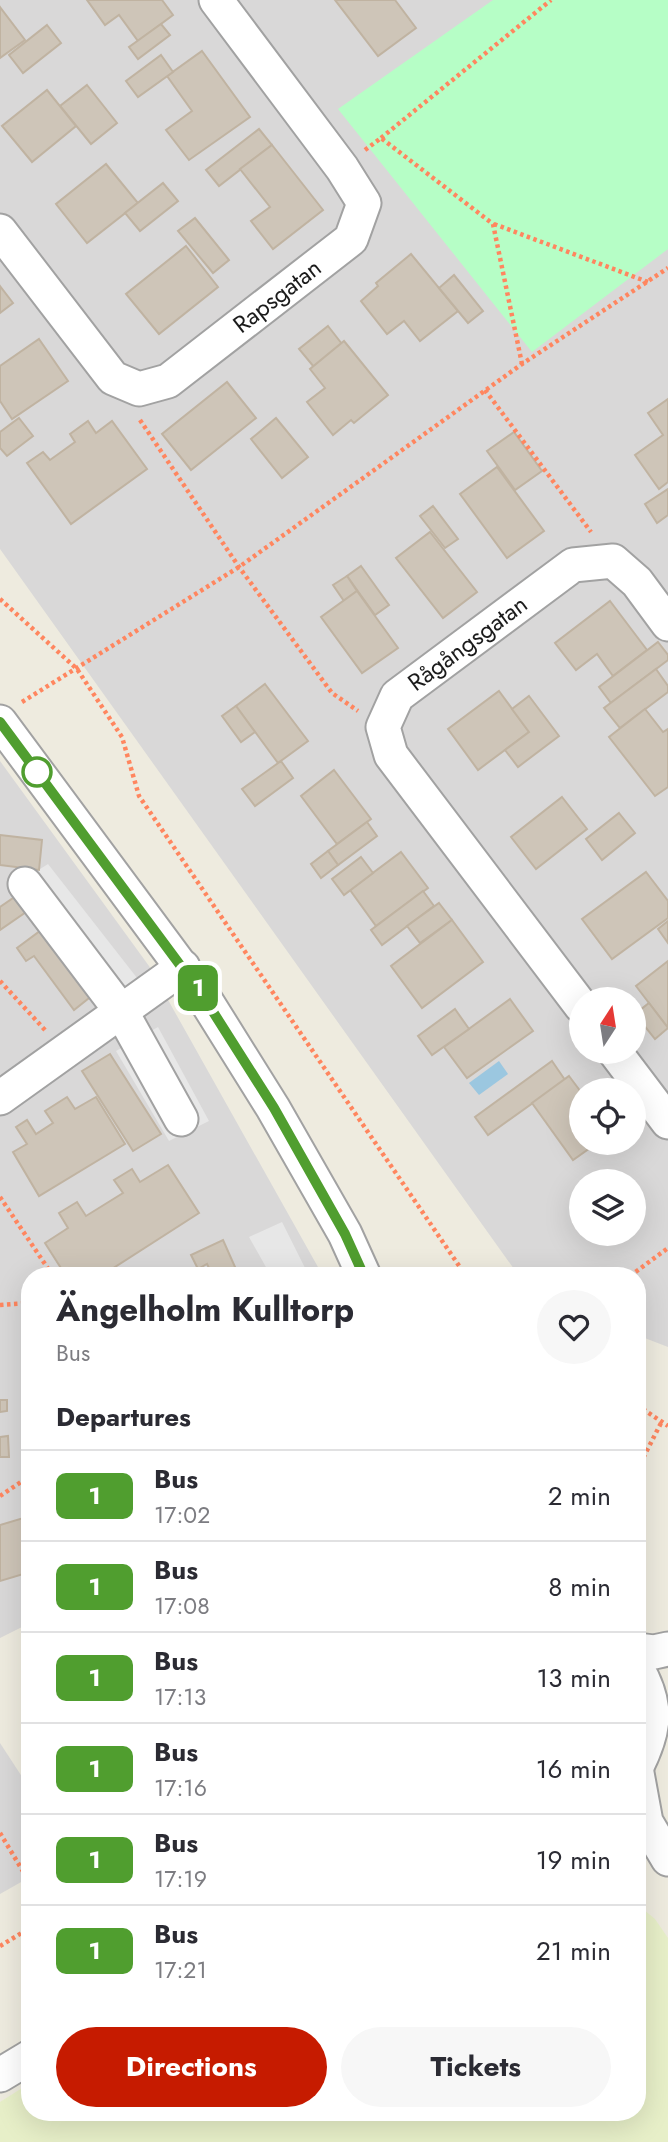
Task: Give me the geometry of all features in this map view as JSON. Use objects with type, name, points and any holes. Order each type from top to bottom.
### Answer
[{"type":"street","name":"Rapsgatan","points":[[113,378],[139,389],[168,381],[351,239],[364,203],[342,168],[216,0]]},
{"type":"street","points":[[0,231],[113,378]]},
{"type":"street","points":[[613,561],[637,582],[668,624]]},
{"type":"street","name":"Rågångsgatan","points":[[383,727],[397,696],[573,565],[613,561]]},
{"type":"street","points":[[6,715],[203,996],[274,1108],[345,1234],[360,1267]]},
{"type":"street","points":[[383,727],[391,755],[569,990]]},
{"type":"street","points":[[25,884],[121,1011],[181,1119]]},
{"type":"street","points":[[0,1098],[183,967]]},
{"type":"street","points":[[624,1064],[668,1122]]},
{"type":"street","points":[[646,1651],[668,1649]]},
{"type":"street","points":[[646,1684],[661,1704],[646,1749]]},
{"type":"street","points":[[646,1822],[668,1859]]},
{"type":"street","points":[[646,1856],[668,1869]]},
{"type":"street","points":[[0,2075],[21,2062]]},
{"type":"path","points":[[342,168],[551,0]]},
{"type":"path","points":[[381,138],[493,224],[648,282]]},
{"type":"path","points":[[493,224],[522,364]]},
{"type":"path","points":[[6,715],[239,567],[522,364],[668,268]]},
{"type":"path","points":[[113,378],[239,567],[332,693],[383,727]]},
{"type":"path","points":[[485,390],[613,561]]},
{"type":"path","points":[[0,599],[77,669],[122,737],[139,796],[460,1267]]},
{"type":"path","points":[[0,981],[65,1051]]},
{"type":"path","points":[[0,1197],[47,1267]]},
{"type":"path","points":[[642,1267],[668,1248]]},
{"type":"path","points":[[0,1305],[21,1304]]},
{"type":"path","points":[[646,1412],[668,1426]]},
{"type":"path","points":[[646,1452],[661,1423]]},
{"type":"path","points":[[0,1496],[21,1482]]},
{"type":"path","points":[[0,1833],[21,1868]]},
{"type":"path","points":[[0,1946],[21,1933]]},
{"type":"shaded area","points":[[0,0],[668,0],[668,1347],[646,1338],[646,1267],[513,1267],[0,549]]},
{"type":"shaded area","points":[[0,761],[149,966],[318,1267],[21,1267],[21,1628],[0,1638]]},
{"type":"shaded area","points":[[48,864],[148,992],[106,1002],[13,886]]},
{"type":"shaded area","points":[[158,1027],[209,1121],[169,1141],[116,1051]]},
{"type":"shaded area","points":[[282,1222],[304,1267],[266,1267],[249,1237]]},
{"type":"shaded area","points":[[0,1743],[21,1775],[21,1882],[0,1894]]},
{"type":"green space","points":[[493,0],[668,0],[668,249],[532,352],[338,109]]},
{"type":"green space","points":[[646,1912],[655,1919],[668,1938],[668,2142],[0,2142],[0,2102],[21,2089],[21,2121],[646,2121]]},
{"type":"water","points":[[499,1061],[508,1074],[479,1095],[469,1083]]},
{"type":"building","points":[[87,0],[162,0],[173,15],[138,41],[119,15],[105,25]]},
{"type":"building","points":[[335,0],[395,0],[416,28],[378,56]]},
{"type":"building","points":[[0,7],[25,40],[0,58]]},
{"type":"building","points":[[161,24],[170,35],[138,59],[129,47]]},
{"type":"building","points":[[47,25],[61,43],[23,73],[9,55]]},
{"type":"building","points":[[202,51],[250,117],[189,160],[166,130],[192,111],[167,76]]},
{"type":"building","points":[[161,55],[173,72],[138,97],[126,81]]},
{"type":"building","points":[[87,85],[117,123],[91,144],[60,106]]},
{"type":"building","points":[[47,90],[76,126],[32,162],[2,126]]},
{"type":"building","points":[[259,129],[272,145],[219,186],[206,170]]},
{"type":"building","points":[[272,145],[323,210],[273,249],[251,221],[270,207],[240,169]]},
{"type":"building","points":[[106,164],[138,203],[87,243],[56,204]]},
{"type":"building","points":[[163,183],[178,201],[140,231],[125,213]]},
{"type":"building","points":[[195,218],[229,260],[213,273],[178,231]]},
{"type":"building","points":[[186,246],[218,287],[159,334],[126,294]]},
{"type":"building","points":[[411,254],[458,311],[420,341],[404,321],[387,334],[361,301],[378,286],[376,283]]},
{"type":"building","points":[[454,275],[483,311],[468,323],[439,288]]},
{"type":"building","points":[[0,286],[13,303],[0,313]]},
{"type":"building","points":[[328,326],[342,344],[314,367],[299,349]]},
{"type":"building","points":[[39,339],[68,381],[12,419],[0,401],[0,366]]},
{"type":"building","points":[[344,341],[388,395],[354,423],[351,420],[333,435],[307,402],[325,388],[310,369]]},
{"type":"building","points":[[227,382],[256,418],[191,470],[162,434]]},
{"type":"building","points":[[668,399],[668,482],[659,489],[635,455],[663,435],[648,413]]},
{"type":"building","points":[[19,418],[33,436],[7,456],[0,448],[0,432]]},
{"type":"building","points":[[276,418],[308,457],[282,478],[251,439]]},
{"type":"building","points":[[88,421],[96,433],[112,421],[147,469],[71,524],[27,463],[43,452],[50,460],[75,442],[70,434]]},
{"type":"building","points":[[514,432],[542,471],[515,490],[487,451]]},
{"type":"building","points":[[497,467],[544,531],[507,558],[460,494]]},
{"type":"building","points":[[668,489],[668,515],[657,523],[645,504]]},
{"type":"building","points":[[433,506],[458,539],[445,548],[420,516]]},
{"type":"building","points":[[430,532],[477,592],[443,618],[396,558]]},
{"type":"building","points":[[361,566],[389,605],[375,615],[347,576]]},
{"type":"building","points":[[347,576],[357,591],[344,601],[333,585]]},
{"type":"building","points":[[357,591],[398,648],[362,673],[321,617]]},
{"type":"building","points":[[610,601],[647,650],[613,676],[597,654],[576,670],[555,643]]},
{"type":"building","points":[[658,642],[668,655],[668,660],[611,703],[599,687]]},
{"type":"building","points":[[656,669],[668,686],[668,692],[620,728],[604,708]]},
{"type":"building","points":[[265,684],[308,741],[278,763],[236,706]]},
{"type":"building","points":[[499,691],[529,732],[478,770],[448,729]]},
{"type":"building","points":[[529,696],[559,736],[518,767],[505,750],[529,732],[512,709]]},
{"type":"building","points":[[236,706],[255,732],[241,742],[222,716]]},
{"type":"building","points":[[645,709],[663,732],[668,729],[668,787],[655,796],[609,737]]},
{"type":"building","points":[[281,761],[293,778],[255,806],[242,789]]},
{"type":"building","points":[[334,770],[371,819],[337,844],[301,796]]},
{"type":"building","points":[[562,797],[587,829],[536,869],[511,837]]},
{"type":"building","points":[[619,813],[635,833],[602,860],[586,839]]},
{"type":"building","points":[[367,822],[377,836],[338,865],[328,851]]},
{"type":"building","points":[[0,835],[42,840],[39,870],[0,865]]},
{"type":"building","points":[[328,851],[338,865],[321,878],[311,864]]},
{"type":"building","points":[[401,852],[428,888],[376,926],[350,890]]},
{"type":"building","points":[[361,857],[373,873],[344,895],[332,879]]},
{"type":"building","points":[[646,872],[668,901],[668,918],[612,959],[582,919]]},
{"type":"building","points":[[423,891],[434,906],[382,945],[371,930]]},
{"type":"building","points":[[19,894],[29,910],[0,930],[0,907]]},
{"type":"building","points":[[439,903],[452,920],[420,943],[407,926]]},
{"type":"building","points":[[452,920],[483,962],[422,1008],[391,966]]},
{"type":"building","points":[[668,921],[668,943],[658,929]]},
{"type":"building","points":[[44,928],[94,994],[74,1010],[34,956],[26,961],[17,948]]},
{"type":"building","points":[[668,961],[668,1028],[646,999],[646,987],[636,986]]},
{"type":"building","points":[[510,999],[533,1031],[467,1078],[444,1047]]},
{"type":"building","points":[[649,1003],[668,1028],[655,1039],[646,1028],[646,1005]]},
{"type":"building","points":[[455,1009],[469,1029],[432,1055],[418,1036]]},
{"type":"building","points":[[110,1054],[161,1134],[133,1151],[82,1071]]},
{"type":"building","points":[[552,1061],[565,1080],[488,1135],[475,1117]]},
{"type":"building","points":[[569,1076],[570,1078],[569,1154],[532,1103]]},
{"type":"building","points":[[67,1097],[75,1109],[96,1097],[125,1144],[39,1196],[13,1152],[27,1144],[16,1127],[27,1120],[36,1134],[53,1123],[45,1111]]},
{"type":"building","points":[[168,1165],[199,1213],[115,1267],[60,1267],[45,1243],[68,1228],[59,1213],[77,1202],[86,1216],[123,1193],[114,1180],[132,1169],[140,1182]]},
{"type":"building","points":[[223,1240],[235,1267],[208,1267],[207,1264],[197,1267],[191,1255]]},
{"type":"building","points":[[0,1400],[7,1400],[7,1411],[0,1412]]},
{"type":"building","points":[[8,1436],[9,1457],[0,1457],[0,1437]]},
{"type":"building","points":[[21,1519],[21,1575],[0,1581],[0,1525]]},
{"type":"bus line","name":"1","points":[[0,722],[203,996],[274,1108],[345,1234],[360,1267]]}]
